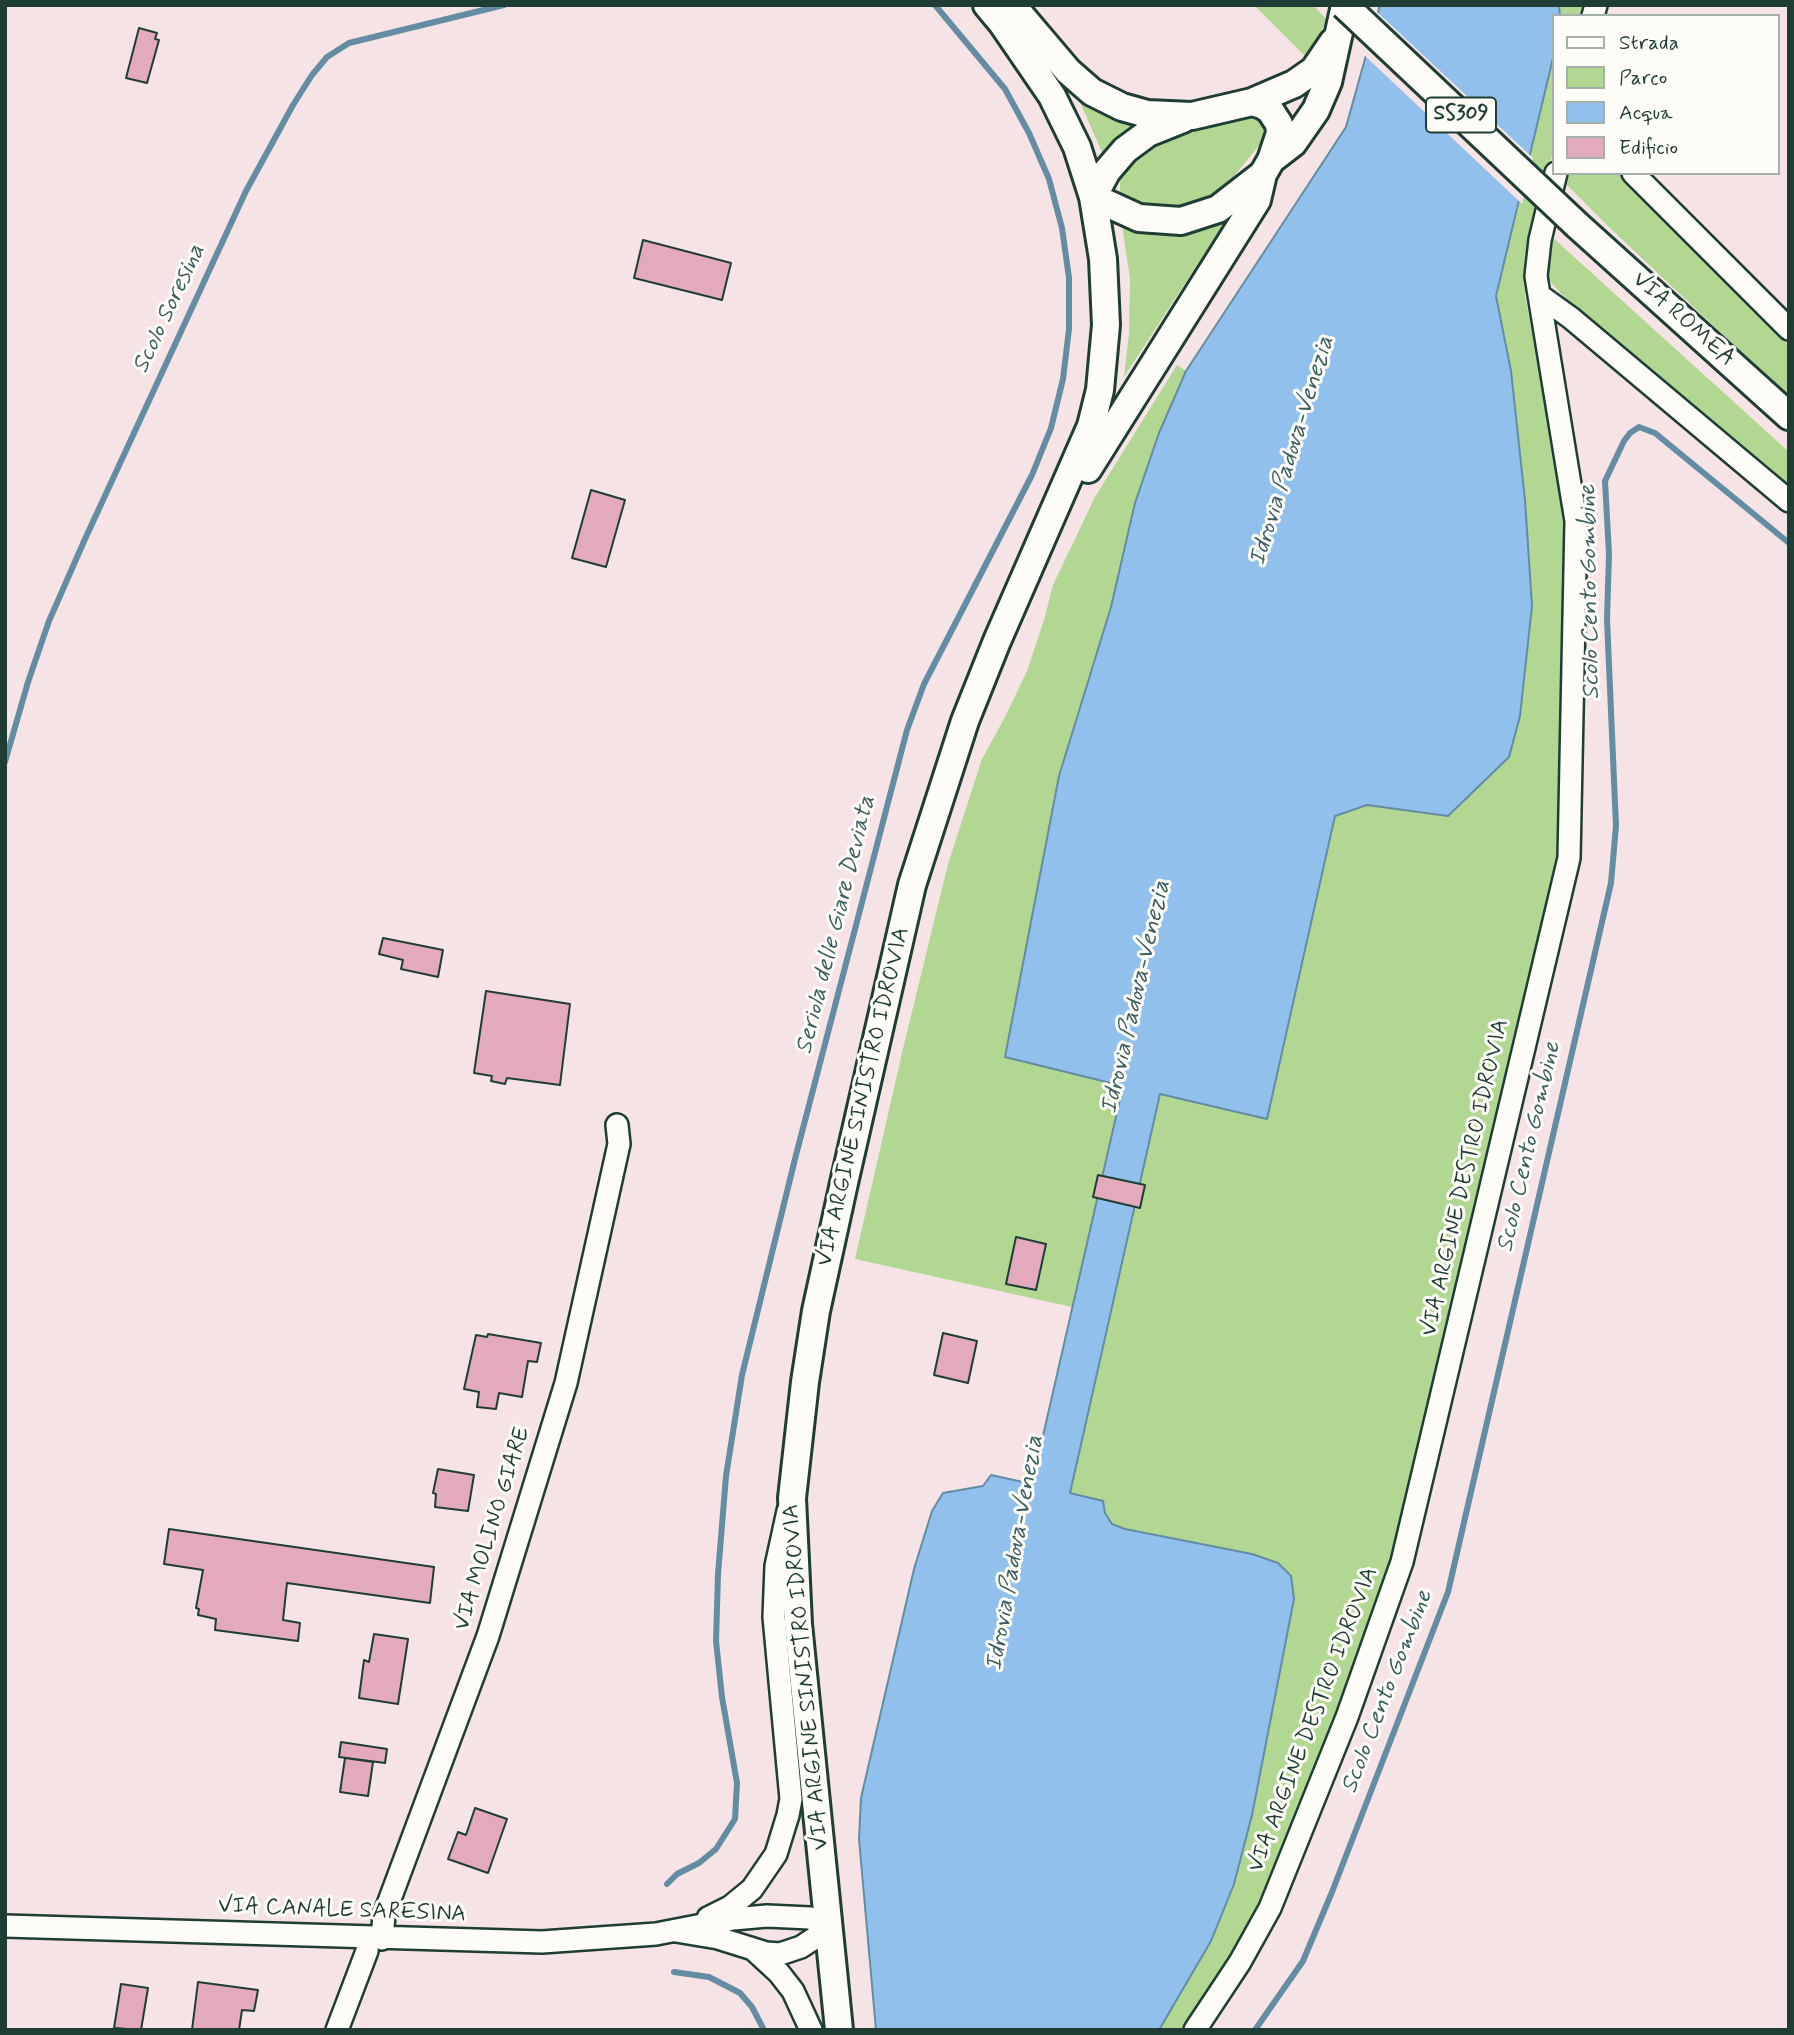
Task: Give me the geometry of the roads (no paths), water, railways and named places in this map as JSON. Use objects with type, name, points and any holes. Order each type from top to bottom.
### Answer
[{"type":"main road","points":[[987,5],[1052,96],[1077,147],[1093,197],[1139,218],[1181,222],[1218,209],[1293,143],[1316,110],[1328,82],[1345,5]]},
{"type":"main road","points":[[1012,5],[1068,71],[1092,92],[1122,107],[1147,114],[1192,116]]},
{"type":"main road","name":"VIA ROMEA","points":[[1345,5],[1577,225],[1789,416]]},
{"type":"main road","points":[[1093,197],[1107,171],[1125,150],[1148,133],[1192,116],[1252,102],[1294,84],[1314,70],[1338,35]]},
{"type":"main road","points":[[1037,553],[1257,200],[1280,133],[1276,117],[1270,110],[1252,102]]},
{"type":"main road","name":"VIA ARGINE SINISTRO IDROVIA","points":[[839,2030],[798,1624],[792,1498],[804,1382],[816,1311],[869,1066],[912,885],[965,721],[997,640],[1083,449],[1100,390],[1106,293],[1093,197]]},
{"type":"street","name":"VIA ARGINE DESTRO IDROVIA","points":[[1195,2030],[1240,1962],[1270,1908],[1347,1717],[1402,1562],[1569,858],[1576,521],[1535,276],[1540,240],[1556,175]]},
{"type":"street","points":[[1635,175],[1789,329]]},
{"type":"street","points":[[1539,295],[1637,372],[1789,501]]},
{"type":"street","name":"VIA MOLINO GIARE","points":[[337,2030],[367,1951],[375,1939],[488,1636],[566,1383],[620,1144],[617,1125]]},
{"type":"street","name":"VIA CANALE SARESINA","points":[[666,1932],[714,1916],[752,1889],[776,1854],[785,1828],[790,1799],[774,1617],[776,1566],[792,1498]]},
{"type":"street","name":"VIA CANALE SARESINA","points":[[5,1926],[542,1942],[666,1932],[733,1919],[767,1916],[810,1918],[830,1928]]},
{"type":"street","name":"VIA CANALE SARESINA","points":[[666,1932],[718,1938],[752,1949],[780,1954],[801,1947],[830,1928]]},
{"type":"street","name":"VIA CANALE SARESINA","points":[[752,1949],[779,1973],[793,1991],[811,2030]]},
{"type":"water","name":"Idrovia Padova-Venezia","points":[[1380,5],[1559,5],[1560,14],[1552,14],[1552,62],[1496,296],[1511,371],[1525,500],[1532,606],[1520,716],[1509,757],[1448,816],[1367,805],[1335,816],[1267,1119],[1160,1094],[1070,1493],[1103,1501],[1105,1513],[1112,1524],[1125,1529],[1252,1554],[1278,1563],[1291,1576],[1294,1599],[1252,1815],[1234,1884],[1211,1941],[1159,2030],[876,2030],[859,1839],[861,1798],[914,1569],[932,1511],[943,1493],[983,1486],[991,1475],[1032,1484],[1123,1086],[1005,1057],[1059,776],[1111,607],[1135,503],[1159,433],[1186,371],[1346,127]]},
{"type":"waterway","name":"Scolo Soresina","points":[[5,762],[49,621],[85,539],[246,191],[312,75],[327,57],[349,43],[504,5]]},
{"type":"waterway","name":"Seriola delle Giare Deviata","points":[[667,1884],[677,1874],[699,1863],[716,1849],[735,1819],[737,1783],[722,1697],[716,1641],[726,1476],[742,1375],[796,1155],[907,730],[924,684],[1032,475],[1051,428],[1063,379],[1069,329],[1069,278],[1062,228],[1049,179],[1029,133],[1005,89],[935,5]]},
{"type":"waterway","name":"Scolo Cento Gombine","points":[[1255,2030],[1303,1961],[1448,1592],[1611,883],[1616,826],[1607,619],[1609,554],[1605,481],[1624,441],[1639,427],[1655,433],[1789,543]]},
{"type":"waterway","name":"Seriola delle Giare Deviata","points":[[674,1972],[709,1977],[740,1993],[752,2007],[764,2030]]}]
